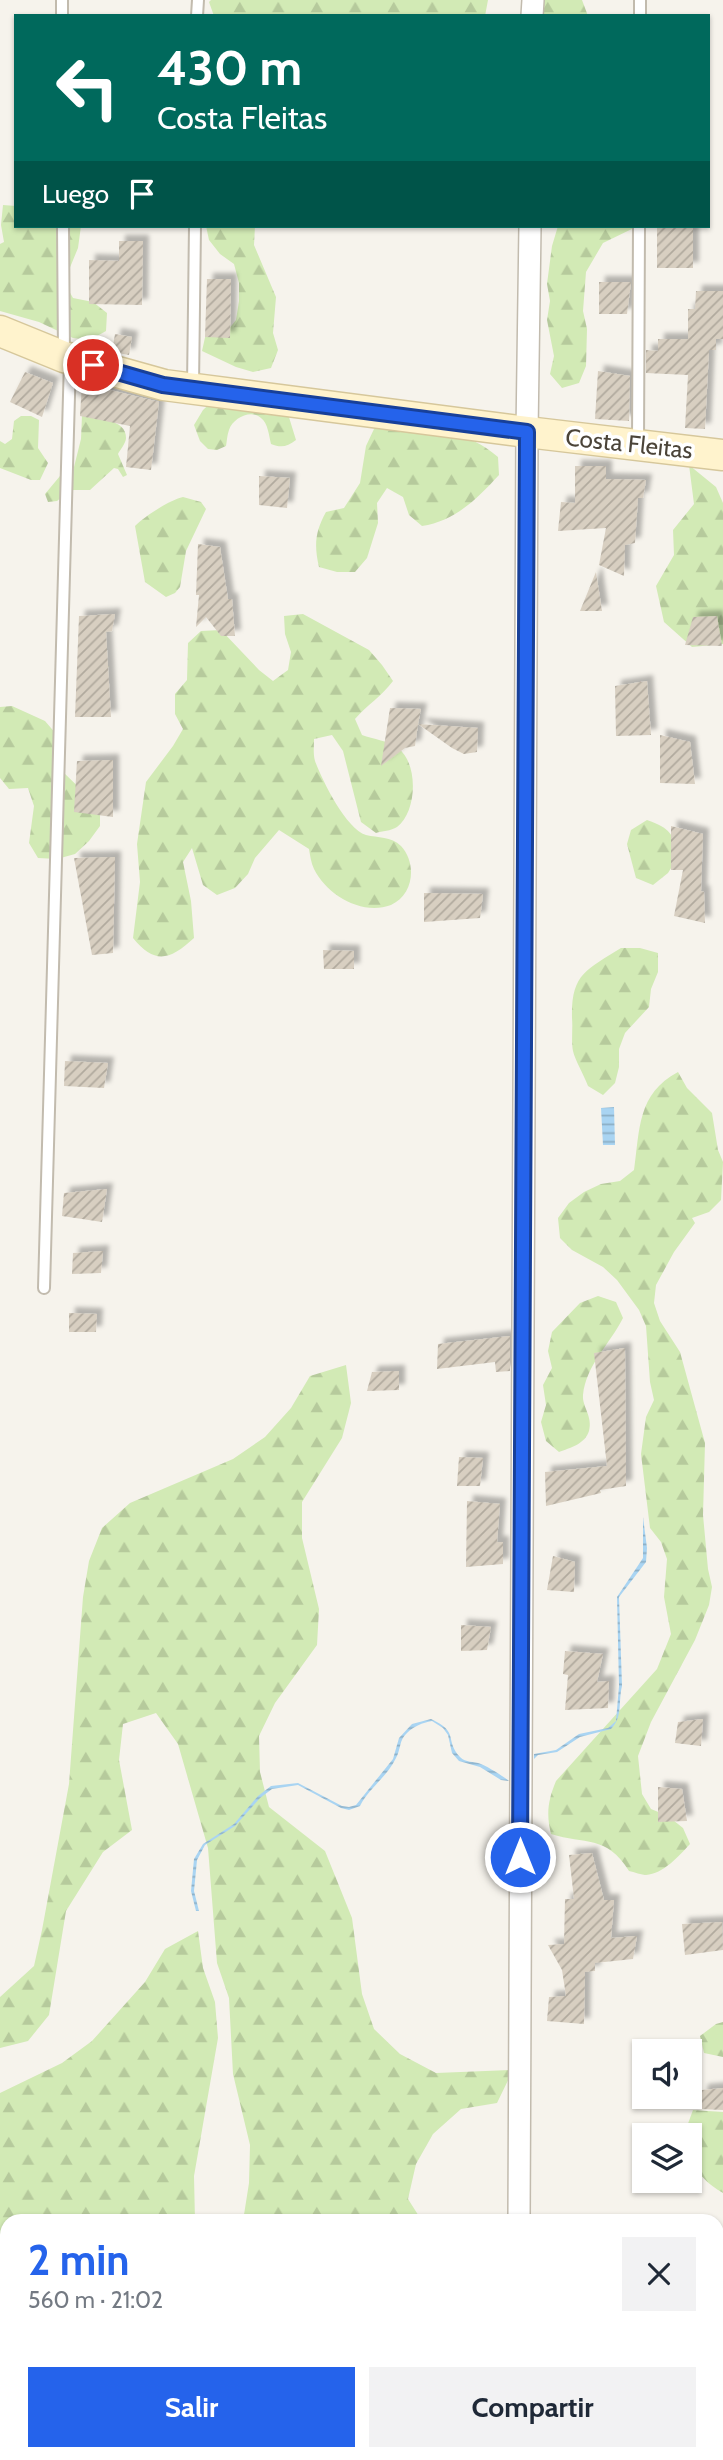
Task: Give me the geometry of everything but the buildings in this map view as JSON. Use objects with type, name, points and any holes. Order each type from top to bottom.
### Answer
[{"type":"main road","name":"Costa Fleitas","points":[[0,331],[67,358],[163,385],[638,446],[723,454]]},
{"type":"street","points":[[519,2214],[530,228]]},
{"type":"lane","points":[[44,1288],[67,358],[63,228]]},
{"type":"lane","points":[[193,389],[195,228]]},
{"type":"lane","points":[[638,446],[639,228]]},
{"type":"green space","points":[[488,0],[485,14],[213,14],[209,2]]},
{"type":"green space","points":[[533,0],[582,0],[587,14],[538,14]]},
{"type":"green space","points":[[3,205],[14,206],[14,228],[81,228],[78,248],[64,282],[73,298],[93,302],[107,313],[106,331],[90,340],[73,338],[39,322],[0,311],[0,244],[4,242],[1,225]]},
{"type":"green space","points":[[206,228],[255,228],[254,245],[276,297],[273,333],[278,350],[271,368],[253,372],[202,351],[206,333],[224,335],[236,320],[239,301],[239,283],[234,264],[220,254],[209,240]]},
{"type":"green space","points":[[557,228],[634,228],[603,243],[586,272],[583,311],[587,329],[586,366],[579,383],[562,388],[550,374],[554,356],[547,320],[550,301],[547,284]]},
{"type":"green space","points":[[222,392],[288,414],[296,440],[284,446],[271,444],[263,420],[252,414],[238,419],[231,426],[226,446],[217,450],[208,449],[200,441],[194,425],[203,410]]},
{"type":"green space","points":[[82,415],[109,420],[125,432],[126,438],[118,454],[127,475],[123,477],[118,469],[114,468],[90,490],[71,490],[57,501],[48,502],[45,494],[60,476],[73,471],[81,439]]},
{"type":"green space","points":[[21,416],[31,416],[39,420],[38,448],[48,463],[40,480],[31,480],[0,468],[0,441],[5,444],[12,439],[14,421]]},
{"type":"green space","points":[[391,418],[448,431],[474,441],[498,457],[499,475],[474,500],[455,514],[422,526],[409,515],[403,497],[387,488],[377,503],[378,523],[367,558],[355,572],[337,572],[319,567],[316,539],[322,519],[326,512],[344,508],[360,483],[366,446],[374,429]]},
{"type":"green space","points":[[689,465],[716,487],[723,503],[723,644],[692,647],[664,622],[656,586],[674,555],[673,530],[694,504]]},
{"type":"green space","points":[[183,497],[201,502],[206,509],[186,551],[180,587],[166,597],[145,582],[135,526],[171,501]]},
{"type":"green space","points":[[303,614],[369,650],[393,681],[355,719],[362,735],[398,748],[410,765],[412,800],[404,820],[397,827],[376,833],[361,822],[343,751],[332,735],[314,739],[314,756],[329,791],[351,824],[366,835],[393,840],[406,853],[411,878],[405,894],[391,905],[380,908],[369,908],[346,901],[336,895],[320,878],[313,867],[309,849],[279,830],[255,858],[248,874],[235,888],[217,895],[203,885],[192,848],[183,862],[191,901],[194,938],[170,955],[156,956],[141,947],[133,938],[140,882],[137,844],[146,782],[183,729],[175,714],[175,694],[187,680],[188,643],[201,631],[221,630],[273,681],[288,670],[291,652],[285,634],[284,616]]},
{"type":"green space","points":[[12,706],[45,721],[57,735],[61,770],[100,808],[100,826],[75,854],[57,859],[38,858],[29,843],[34,806],[28,788],[9,789],[0,778],[0,707]]},
{"type":"green space","points":[[647,820],[670,833],[678,857],[668,873],[653,885],[636,878],[627,844],[631,830]]},
{"type":"green space","points":[[621,948],[640,948],[658,953],[658,972],[651,989],[649,1007],[625,1033],[619,1049],[619,1067],[615,1083],[603,1095],[588,1086],[574,1055],[572,1003],[574,992],[583,975]]},
{"type":"green space","points":[[678,1072],[687,1088],[712,1113],[718,1150],[723,1162],[721,1200],[709,1212],[692,1218],[695,1223],[674,1252],[656,1285],[654,1303],[660,1321],[680,1352],[705,1443],[703,1515],[712,1587],[709,1605],[695,1640],[651,1722],[638,1756],[642,1794],[651,1809],[668,1816],[683,1828],[690,1844],[664,1868],[646,1875],[629,1871],[612,1851],[603,1846],[551,1834],[549,1827],[549,1807],[556,1781],[657,1669],[671,1634],[664,1597],[667,1559],[661,1542],[650,1528],[641,1454],[646,1417],[654,1400],[646,1326],[639,1310],[617,1280],[603,1267],[572,1250],[560,1238],[558,1218],[569,1203],[584,1192],[601,1184],[620,1181],[634,1170],[640,1127],[648,1102],[665,1081]]},
{"type":"green space","points":[[598,1296],[616,1302],[623,1318],[594,1364],[585,1384],[583,1399],[589,1416],[589,1431],[577,1445],[559,1452],[546,1441],[541,1422],[546,1405],[543,1385],[552,1368],[548,1351],[552,1332],[580,1303]]},
{"type":"green space","points":[[346,1365],[351,1403],[342,1438],[302,1502],[302,1538],[319,1609],[317,1645],[275,1703],[259,1736],[260,1772],[269,1807],[325,1851],[352,1918],[362,1994],[374,2029],[400,2054],[436,2073],[513,2070],[497,2103],[461,2109],[433,2134],[416,2164],[408,2199],[418,2214],[244,2214],[249,2183],[250,2145],[233,2074],[229,1998],[217,1963],[208,1848],[178,1744],[156,1713],[123,1724],[119,1760],[132,1830],[103,1852],[66,1911],[49,2015],[28,2041],[0,2048],[0,1997],[34,1966],[42,1930],[69,1784],[83,1597],[89,1561],[102,1528],[130,1503],[233,1459],[265,1437],[291,1408],[310,1376]]},
{"type":"green space","points":[[198,1931],[203,1968],[215,2002],[218,2038],[194,2176],[195,2214],[0,2214],[0,2093],[62,2063],[92,2041],[145,1982],[165,1949]]},
{"type":"green space","points":[[723,2022],[723,2057],[704,2053],[700,2036]]},
{"type":"green space","points":[[693,2110],[723,2112],[723,2193],[702,2176],[702,2123],[688,2123]]},
{"type":"water","points":[[614,1107],[615,1145],[603,1145],[601,1108]]},
{"type":"water","points":[[643,1517],[646,1562],[619,1597],[622,1686],[620,1709],[617,1719],[615,1724],[611,1729],[580,1737],[557,1752],[538,1755],[534,1759],[534,1754],[556,1750],[579,1734],[608,1728],[616,1721],[619,1686],[617,1597],[643,1558]]},
{"type":"water","points":[[431,1719],[446,1728],[455,1751],[462,1759],[485,1766],[509,1781],[501,1780],[480,1767],[459,1761],[452,1753],[448,1735],[432,1721],[418,1725],[404,1736],[392,1765],[360,1806],[349,1810],[341,1808],[298,1785],[272,1789],[260,1798],[235,1826],[205,1845],[197,1860],[194,1891],[199,1911],[196,1911],[191,1891],[194,1859],[203,1844],[234,1824],[258,1796],[271,1786],[298,1783],[342,1806],[356,1805],[393,1759],[399,1738],[412,1724]]},
{"type":"route","points":[[93,365],[163,385],[527,432],[520,1857]]}]
